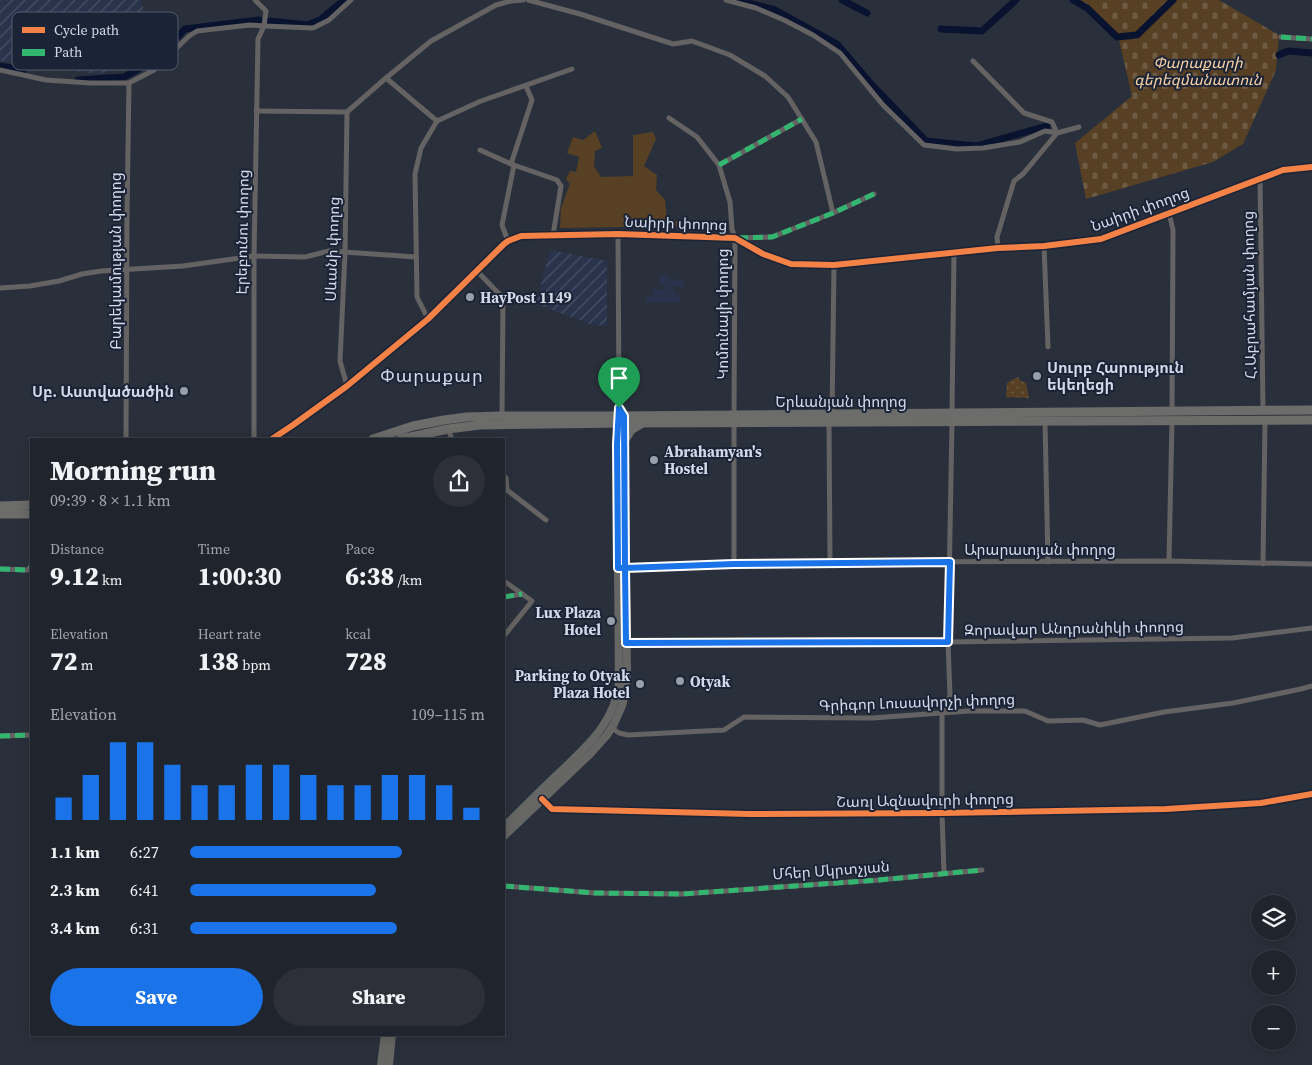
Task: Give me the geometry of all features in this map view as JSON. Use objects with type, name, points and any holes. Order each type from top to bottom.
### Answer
[{"type":"highway","name":"Երևանյան փողոց","points":[[952,418],[1045,422],[1312,410]]},
{"type":"highway","name":"Երևանյան փողոց","points":[[376,438],[413,426],[444,420],[502,416],[734,419],[1172,416],[1312,420]]},
{"type":"highway","name":"Երևանյան փողոց","points":[[406,438],[448,429],[480,425],[620,417],[644,423],[734,419]]},
{"type":"highway","points":[[624,440],[631,430],[644,423]]},
{"type":"highway","points":[[0,506],[30,505]]},
{"type":"highway","points":[[0,514],[30,514]]},
{"type":"main road","points":[[505,826],[593,739],[605,725],[618,696],[624,440],[620,417]]},
{"type":"main road","points":[[505,835],[590,754],[612,728],[620,712],[625,693],[627,672],[617,454],[620,417]]},
{"type":"main road","points":[[381,1065],[385,1036]]},
{"type":"main road","points":[[389,1065],[392,1036]]},
{"type":"street","points":[[256,0],[266,11],[264,26]]},
{"type":"street","points":[[178,47],[197,31],[250,24],[312,28],[329,20],[351,0]]},
{"type":"street","points":[[256,111],[347,112],[431,41],[496,5],[523,0]]},
{"type":"street","points":[[528,0],[580,14],[673,44],[692,41],[730,55],[765,76],[788,97],[816,142],[833,214]]},
{"type":"street","points":[[726,0],[756,8],[784,20],[813,35],[840,53],[883,105],[924,145],[957,149],[983,148],[1020,142],[1045,132],[1057,133],[1079,127]]},
{"type":"street","name":"Էրեբունու փողոց","points":[[254,438],[256,111],[258,39],[264,26]]},
{"type":"street","points":[[1281,37],[1312,39]]},
{"type":"street","points":[[973,61],[1024,113],[1052,122],[1057,133]]},
{"type":"street","points":[[428,319],[417,297],[415,174],[421,148],[437,121],[481,101],[572,69]]},
{"type":"street","points":[[0,70],[46,80],[90,84],[129,83],[154,70]]},
{"type":"street","points":[[386,78],[437,121]]},
{"type":"street","name":"Բարեկամության փողոց","points":[[126,438],[129,83]]},
{"type":"street","points":[[274,438],[347,386],[428,319],[508,241],[502,225],[513,164],[532,100],[526,86]]},
{"type":"street","name":"Սևանի փողոց","points":[[347,112],[345,253],[340,361],[347,386]]},
{"type":"street","name":"Կոմունայի փողոց","points":[[669,118],[697,137],[719,165],[730,202],[732,229],[735,238],[734,564]]},
{"type":"street","points":[[719,165],[802,119]]},
{"type":"street","points":[[998,248],[998,237],[1014,181],[1023,174],[1057,133]]},
{"type":"street","points":[[480,150],[558,180],[561,186],[553,235]]},
{"type":"street","name":"Նաիրի փողոց","points":[[508,241],[521,236],[618,234],[735,238],[763,254],[791,264],[834,264],[998,248],[1044,246],[1101,239],[1283,170],[1312,167]]},
{"type":"street","name":"Հ.Աբրահամյան փողոց","points":[[1260,178],[1263,411]]},
{"type":"street","points":[[735,238],[772,237],[833,214],[874,194]]},
{"type":"street","points":[[1169,213],[1173,230],[1169,561]]},
{"type":"street","points":[[618,234],[620,417]]},
{"type":"street","points":[[1044,246],[1048,347]]},
{"type":"street","points":[[0,288],[30,286],[101,271],[183,266],[254,256],[305,257],[330,251],[416,257]]},
{"type":"street","points":[[944,873],[942,712],[950,696],[948,642],[954,252]]},
{"type":"street","points":[[830,562],[834,264]]},
{"type":"street","points":[[477,271],[503,298],[502,416]]},
{"type":"street","points":[[1263,564],[1265,420]]},
{"type":"street","points":[[1045,422],[1048,562]]},
{"type":"street","points":[[448,429],[451,438]]},
{"type":"street","points":[[505,477],[506,490],[546,520]]},
{"type":"street","name":"Արարատյան փողոց","points":[[622,568],[830,562],[1169,561],[1312,564]]},
{"type":"street","points":[[0,570],[27,570],[30,568]]},
{"type":"street","points":[[505,582],[532,601],[505,635]]},
{"type":"street","points":[[505,597],[522,594]]},
{"type":"street","name":"Զորավար Անդրանիկի փողոց","points":[[626,643],[948,642],[1232,638],[1312,628]]},
{"type":"street","name":"Գրիգոր Լուսավորչի փողոց","points":[[612,728],[619,734],[628,735],[724,730],[744,717],[872,718],[969,711],[1025,711],[1048,721],[1084,720],[1100,726],[1164,712],[1233,703],[1312,686]]},
{"type":"street","points":[[0,736],[30,735]]},
{"type":"street","name":"Շառլ Ազնավուրի փողոց","points":[[542,799],[552,809],[749,814],[942,813],[1166,809],[1261,803],[1312,794]]},
{"type":"street","name":"Մհեր Մկրտչյան","points":[[505,886],[595,893],[682,894],[879,880],[982,870]]},
{"type":"shaded area","points":[[0,0],[141,0],[144,12],[12,12],[12,63],[0,61]]},
{"type":"shaded area","points":[[69,70],[110,70],[99,74]]},
{"type":"shaded area","points":[[550,250],[607,261],[607,326],[593,325],[536,304]]},
{"type":"shaded area","points":[[660,275],[668,275],[668,279],[684,280],[684,287],[667,287],[667,289],[675,289],[675,295],[680,295],[680,302],[646,303],[646,296],[653,296],[653,289],[664,289],[664,286],[660,286]]},
{"type":"green space","name":"Փարաքարի գերեզմանատուն","points":[[1072,0],[1219,0],[1279,35],[1276,70],[1243,144],[1213,162],[1086,199],[1075,143],[1132,96],[1119,40]]},
{"type":"green space","points":[[595,131],[602,148],[595,151],[594,166],[601,177],[633,176],[633,135],[653,132],[656,139],[644,166],[657,175],[656,190],[665,200],[667,221],[680,221],[681,226],[560,228],[561,208],[570,184],[566,179],[570,171],[576,172],[579,157],[567,153],[573,137],[583,140]]},
{"type":"green space","points":[[1018,377],[1026,383],[1029,398],[1006,397],[1007,383]]},
{"type":"waterway","points":[[270,21],[307,25],[320,20],[344,0]]},
{"type":"waterway","points":[[737,0],[775,10],[837,44],[873,86],[926,141],[976,146],[1047,126]]},
{"type":"waterway","points":[[842,0],[867,13]]},
{"type":"waterway","points":[[941,29],[982,31],[1016,0]]},
{"type":"waterway","points":[[1073,0],[1087,8],[1117,37],[1137,35],[1173,0]]},
{"type":"waterway","points":[[178,36],[185,29],[259,20]]},
{"type":"waterway","points":[[1279,55],[1288,51],[1312,53]]},
{"type":"waterway","points":[[0,66],[12,68]]},
{"type":"waterway","points":[[78,80],[124,77],[137,70]]},
{"type":"marked path","points":[[1281,37],[1312,39]]},
{"type":"marked path","points":[[719,165],[802,119]]},
{"type":"marked path","points":[[738,238],[772,237],[833,213],[874,194]]},
{"type":"marked path","points":[[0,569],[27,570],[30,568]]},
{"type":"marked path","points":[[505,597],[522,594]]},
{"type":"marked path","points":[[0,736],[30,735]]},
{"type":"marked path","points":[[505,886],[595,893],[682,894],[879,880],[982,870]]},
{"type":"cycle path","points":[[274,438],[347,386],[428,319],[504,244],[521,236],[618,234],[735,238],[763,254],[791,264],[834,265],[1101,239],[1283,170],[1312,167]]},
{"type":"cycle path","points":[[542,799],[552,809],[749,814],[942,813],[1166,809],[1261,803],[1312,794]]},
{"type":"place","name":"HayPost 1149","points":[[470,297]]},
{"type":"place","name":"Սուրբ Հարություն եկեղեցի","points":[[1037,376]]},
{"type":"place","name":"Սբ. Աստվածածին","points":[[184,391]]},
{"type":"place","name":"Abrahamyan's Hostel","points":[[654,460]]},
{"type":"place","name":"Lux Plaza Hotel","points":[[611,621]]},
{"type":"place","name":"Otyak","points":[[680,681]]},
{"type":"place","name":"Parking to Otyak Plaza Hotel","points":[[640,684]]},
{"type":"district","name":"Փարաքար","points":[[432,375]]},
{"type":"route","points":[[619,408],[617,444],[618,568],[625,568],[626,643],[948,642],[950,562],[830,562],[625,568],[624,416],[619,408]]}]
